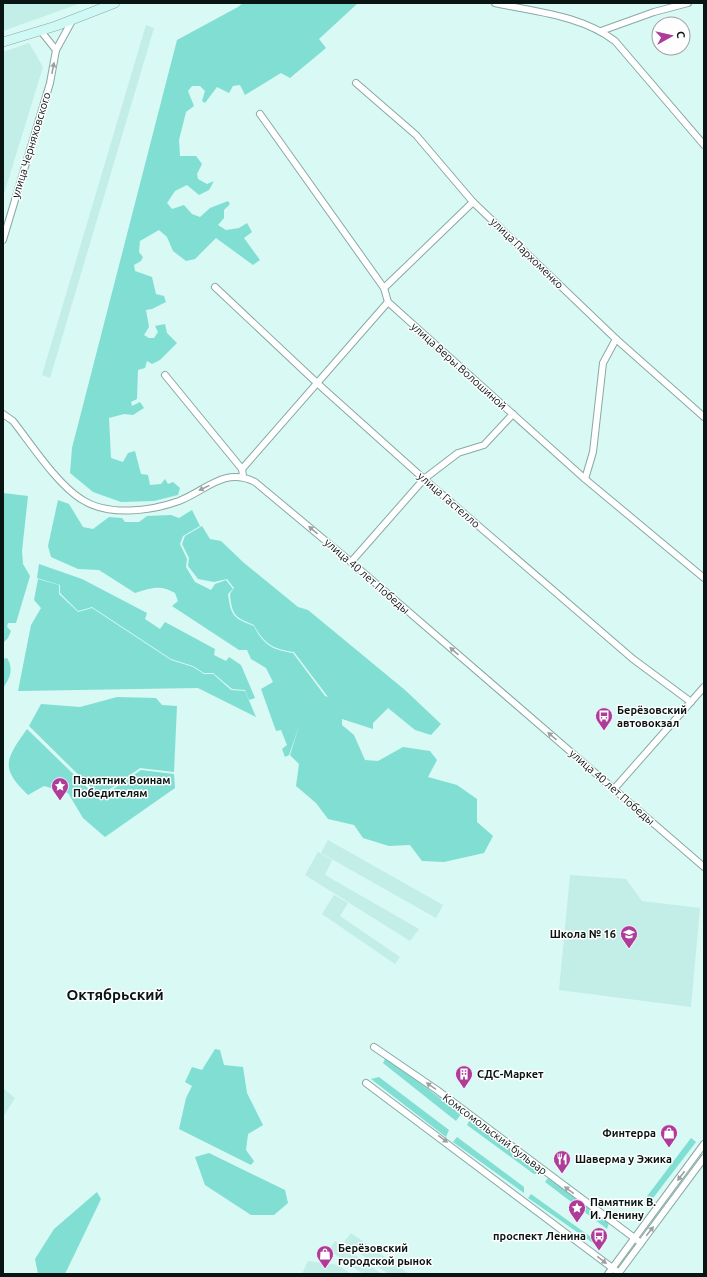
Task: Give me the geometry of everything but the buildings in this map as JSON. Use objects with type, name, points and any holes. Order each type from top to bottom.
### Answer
[{"type":"main road","points":[[3,42],[73,19],[115,3]]},
{"type":"street","points":[[495,3],[572,19],[601,31],[615,41],[704,145]]},
{"type":"street","points":[[601,31],[654,12],[688,3]]},
{"type":"street","name":"улица Черняховского","points":[[3,240],[50,84],[56,50],[73,19]]},
{"type":"street","points":[[40,30],[56,50]]},
{"type":"street","name":"улица Пархоменко","points":[[356,83],[416,135],[473,202],[616,339],[704,417]]},
{"type":"street","points":[[3,414],[12,421],[66,488],[82,500],[105,508],[130,510],[152,508],[179,500],[222,479],[243,473],[317,383],[388,302],[384,288],[260,114]]},
{"type":"street","points":[[384,288],[473,202]]},
{"type":"street","name":"улица Гастелло","points":[[215,287],[317,383],[424,479],[633,659],[691,702]]},
{"type":"street","name":"улица Веры Волошиной","points":[[388,302],[585,479],[704,578]]},
{"type":"street","points":[[585,479],[593,452],[603,363],[616,339]]},
{"type":"street","points":[[165,375],[243,473]]},
{"type":"street","points":[[351,562],[424,479],[458,453],[484,445],[513,414]]},
{"type":"street","name":"улица 40 лет Победы","points":[[243,473],[351,562],[704,867]]},
{"type":"street","points":[[614,789],[704,687]]},
{"type":"street","name":"Комсомольский бульвар","points":[[374,1047],[437,1090],[641,1243]]},
{"type":"street","points":[[366,1083],[619,1274],[704,1158]]},
{"type":"street","points":[[608,1274],[704,1144]]},
{"type":"shaded area","points":[[3,3],[81,3],[3,31]]},
{"type":"shaded area","points":[[243,3],[358,3],[319,39],[326,48],[290,78],[281,73],[245,95],[240,85],[233,86],[229,93],[217,87],[205,103],[202,101],[205,91],[200,86],[192,86],[188,91],[194,106],[186,112],[179,140],[180,156],[196,156],[202,164],[197,174],[198,179],[207,184],[214,181],[209,190],[199,195],[187,185],[175,191],[167,203],[172,209],[184,205],[192,214],[200,217],[210,208],[228,201],[230,204],[224,210],[224,218],[218,225],[226,230],[239,228],[247,223],[252,232],[244,238],[260,260],[253,265],[216,238],[195,259],[186,261],[173,251],[167,237],[159,230],[140,241],[139,252],[143,257],[141,261],[134,265],[135,271],[152,277],[156,294],[164,296],[166,302],[152,309],[146,310],[149,327],[144,335],[149,338],[154,338],[158,332],[155,326],[165,324],[167,333],[177,343],[160,360],[152,364],[147,361],[145,368],[138,370],[137,399],[131,402],[132,406],[140,402],[144,408],[133,415],[124,414],[109,418],[111,458],[123,462],[128,453],[135,451],[141,474],[148,475],[150,485],[161,484],[165,479],[168,484],[173,482],[180,488],[178,495],[154,501],[121,502],[93,492],[70,473],[72,448],[177,40]]},
{"type":"shaded area","points":[[146,25],[154,28],[50,378],[42,375]]},
{"type":"shaded area","points":[[29,43],[43,67],[3,197],[3,52]]},
{"type":"shaded area","points":[[3,493],[28,496],[22,551],[23,564],[30,576],[16,623],[8,623],[7,627],[11,631],[8,638],[3,643]]},
{"type":"shaded area","points":[[58,500],[69,504],[83,527],[93,529],[109,517],[122,518],[125,522],[139,522],[147,516],[171,515],[179,518],[192,510],[200,526],[183,536],[180,544],[187,559],[186,567],[195,582],[211,590],[215,584],[226,580],[233,589],[228,594],[230,607],[234,615],[242,621],[254,626],[261,638],[269,646],[293,653],[325,696],[328,697],[294,652],[280,649],[270,644],[262,637],[254,625],[236,615],[233,611],[230,594],[234,588],[227,579],[214,582],[198,579],[188,566],[189,558],[182,544],[185,536],[202,526],[210,539],[221,541],[243,562],[298,607],[308,610],[405,690],[441,724],[431,735],[415,730],[388,708],[373,723],[373,729],[342,719],[342,725],[354,735],[365,760],[378,761],[403,747],[430,751],[437,760],[428,777],[457,785],[477,799],[477,822],[493,836],[484,853],[444,862],[422,861],[410,845],[389,846],[363,838],[354,825],[328,819],[316,803],[296,786],[299,764],[290,755],[299,726],[289,755],[285,757],[282,749],[287,745],[281,730],[276,731],[261,689],[273,682],[266,668],[251,659],[247,650],[239,650],[172,606],[178,601],[175,593],[170,590],[165,588],[155,588],[135,593],[99,570],[78,569],[51,557],[48,546]]},
{"type":"shaded area","points":[[39,564],[82,579],[147,613],[145,619],[160,629],[165,622],[215,649],[214,655],[226,661],[229,657],[241,665],[255,698],[249,700],[245,690],[232,689],[213,673],[204,673],[193,666],[171,659],[92,607],[78,611],[60,593],[60,585],[37,578]]},
{"type":"shaded area","points":[[38,579],[59,585],[59,594],[78,612],[92,608],[171,660],[193,667],[204,674],[213,674],[231,690],[245,691],[256,717],[198,688],[18,691],[31,625],[41,608],[34,600]]},
{"type":"shaded area","points":[[7,658],[11,670],[8,681],[3,688],[3,659]]},
{"type":"shaded area","points":[[117,697],[156,698],[162,705],[177,706],[174,772],[140,768],[100,796],[29,726],[41,704],[80,707]]},
{"type":"shaded area","points":[[27,729],[99,799],[141,770],[174,774],[175,788],[105,837],[83,818],[68,793],[44,786],[28,795],[13,778],[9,764],[10,756]]},
{"type":"shaded area","points":[[328,840],[443,905],[436,918],[321,853]]},
{"type":"shaded area","points":[[318,852],[332,860],[325,875],[419,929],[410,941],[305,875]]},
{"type":"shaded area","name":"Школа № 16","points":[[570,875],[626,879],[642,901],[700,908],[691,1007],[559,990]]},
{"type":"shaded area","points":[[334,895],[348,903],[340,916],[400,957],[395,964],[322,914]]},
{"type":"shaded area","points":[[215,1049],[220,1050],[224,1065],[243,1067],[247,1093],[263,1125],[248,1134],[246,1150],[254,1161],[251,1165],[179,1129],[186,1098],[192,1086],[185,1082],[192,1067],[202,1070]]},
{"type":"shaded area","points":[[386,1057],[461,1114],[456,1121],[383,1063]]},
{"type":"shaded area","points":[[379,1077],[449,1130],[446,1137],[371,1079]]},
{"type":"shaded area","points":[[3,1088],[15,1098],[3,1117]]},
{"type":"shaded area","points":[[471,1118],[543,1173],[534,1174],[467,1125]]},
{"type":"shaded area","points":[[457,1137],[524,1187],[524,1193],[453,1142]]},
{"type":"shaded area","points":[[691,1138],[696,1142],[650,1202],[645,1199]]},
{"type":"shaded area","points":[[209,1153],[285,1190],[288,1203],[274,1215],[251,1215],[205,1185],[195,1157]]},
{"type":"shaded area","points":[[548,1178],[609,1223],[607,1229],[545,1182]]},
{"type":"shaded area","points":[[97,1192],[101,1199],[65,1274],[38,1274],[35,1259],[54,1229]]},
{"type":"shaded area","points":[[531,1194],[595,1240],[593,1243],[528,1198]]},
{"type":"shaded area","points":[[351,1233],[409,1274],[388,1274],[344,1242]]},
{"type":"shaded area","points":[[335,1241],[382,1274],[363,1274],[329,1250]]},
{"type":"shaded area","name":"Берёзовский городской рынок","points":[[308,1261],[338,1265],[351,1274],[302,1274]]},
{"type":"place","name":"Берёзовский автовокзал","points":[[604,731]]},
{"type":"place","name":"Памятник Воинам Победителям","points":[[60,801]]},
{"type":"place","name":"Школа № 16","points":[[629,949]]},
{"type":"place","name":"СДС-Маркет","points":[[464,1089]]},
{"type":"place","name":"Финтерра","points":[[669,1148]]},
{"type":"place","name":"Шаверма у Эжика","points":[[562,1174]]},
{"type":"place","name":"Памятник В. И. Ленину","points":[[577,1223]]},
{"type":"place","name":"проспект Ленина","points":[[599,1251]]},
{"type":"place","name":"Берёзовский городской рынок","points":[[325,1269]]},
{"type":"district","name":"Октябрьский","points":[[115,995]]}]
